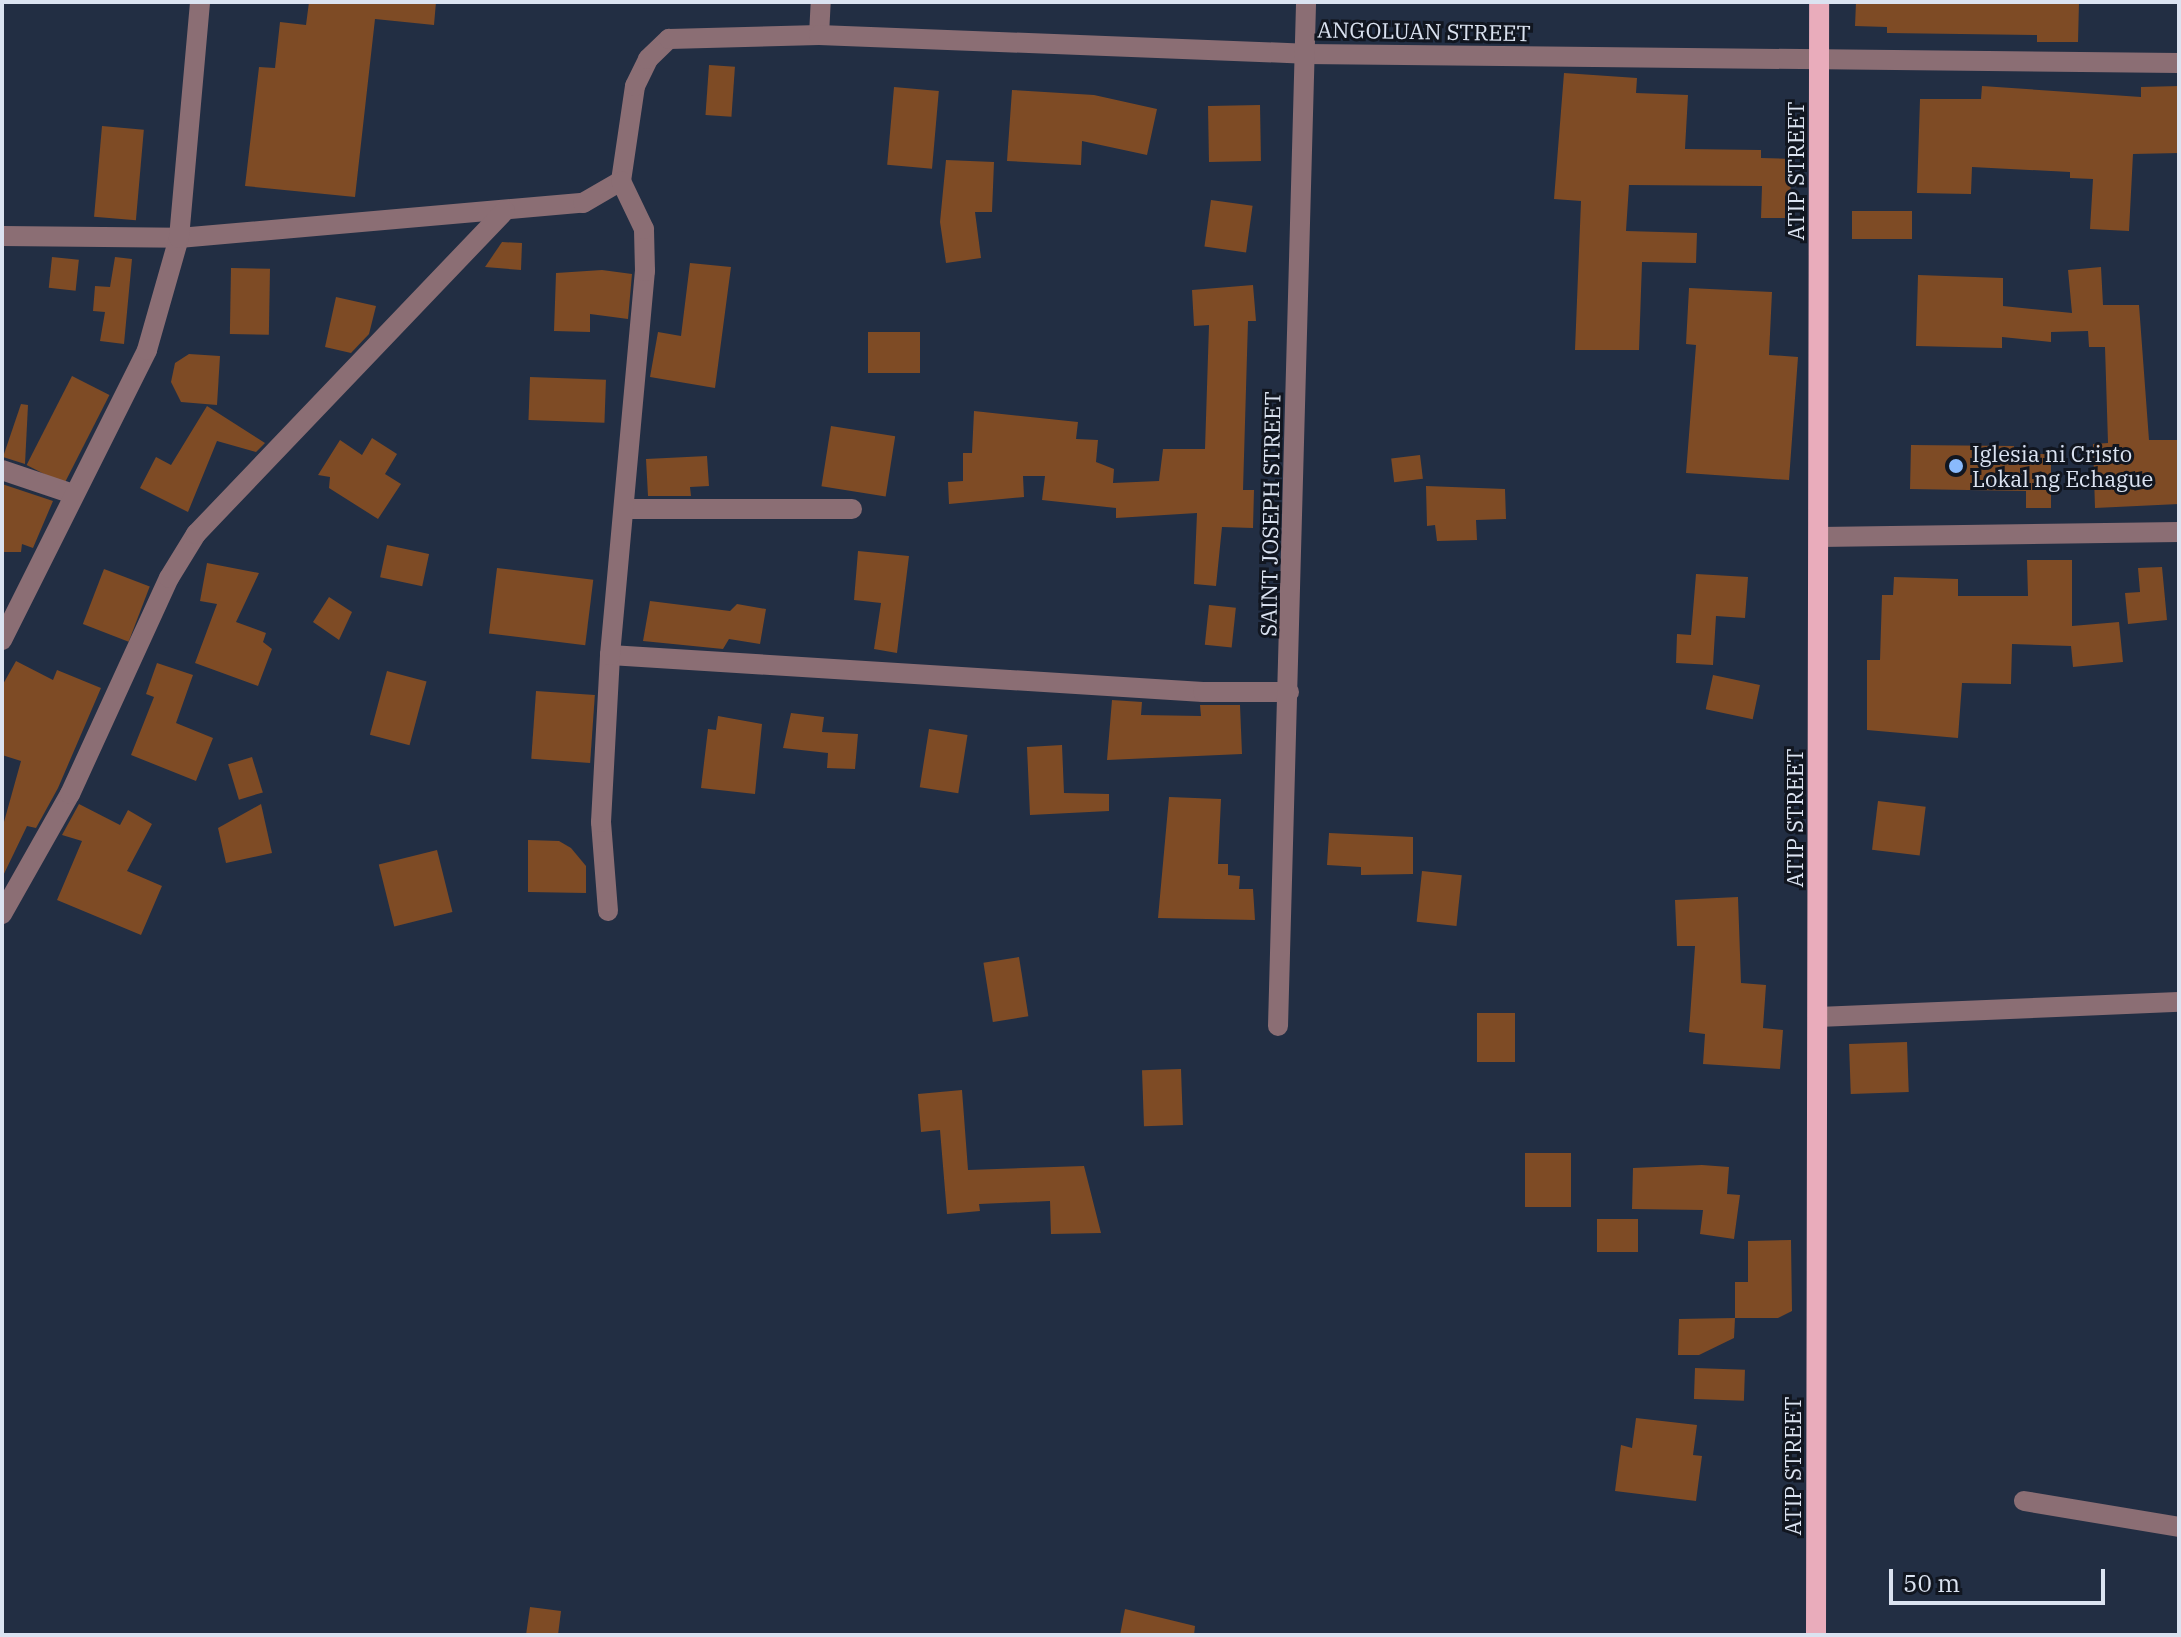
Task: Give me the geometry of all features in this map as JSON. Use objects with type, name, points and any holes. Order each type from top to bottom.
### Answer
[{"type":"main road","name":"ATIP STREET","points":[[1816,1635],[1819,2]]},
{"type":"street","points":[[2,640],[147,350],[179,238],[200,2]]},
{"type":"street","points":[[819,35],[821,2]]},
{"type":"street","name":"SAINT JOSEPH STREET","points":[[1278,1026],[1306,2]]},
{"type":"street","name":"ANGOLUAN STREET","points":[[621,181],[635,86],[648,59],[669,39],[819,35],[1305,54],[2179,63]]},
{"type":"street","points":[[2,236],[179,238],[505,211],[583,203],[621,181],[644,229],[626,509],[610,655],[601,822],[608,911]]},
{"type":"street","points":[[2,914],[70,794],[169,578],[196,534],[505,211]]},
{"type":"street","points":[[2,470],[73,494]]},
{"type":"street","points":[[626,509],[852,509]]},
{"type":"street","points":[[1820,537],[2179,532]]},
{"type":"street","points":[[610,655],[1203,692],[1289,692]]},
{"type":"street","points":[[1818,1017],[2179,1002]]},
{"type":"street","points":[[2024,1501],[2179,1527]]},
{"type":"building","points":[[309,2],[436,2],[434,25],[375,19],[355,197],[245,186],[259,67],[275,68],[280,22],[306,25]]},
{"type":"building","points":[[1856,2],[2079,2],[2078,42],[2037,42],[2037,35],[1887,33],[1887,27],[1855,26]]},
{"type":"building","points":[[709,65],[735,67],[731,117],[706,115]]},
{"type":"building","points":[[1564,73],[1637,78],[1636,93],[1688,95],[1685,149],[1761,150],[1761,158],[1792,159],[1789,218],[1761,218],[1762,186],[1629,185],[1626,231],[1697,233],[1696,263],[1642,262],[1639,350],[1575,350],[1581,201],[1554,199]]},
{"type":"building","points":[[1982,86],[2141,97],[2141,87],[2179,86],[2179,153],[2133,154],[2129,231],[2090,229],[2093,179],[2070,178],[2070,172],[1972,167],[1971,194],[1917,193],[1920,99],[1981,99]]},
{"type":"building","points":[[894,87],[939,91],[932,169],[887,165]]},
{"type":"building","points":[[1012,90],[1094,95],[1157,109],[1147,155],[1082,141],[1081,165],[1007,161]]},
{"type":"building","points":[[1260,105],[1261,161],[1209,162],[1208,106]]},
{"type":"building","points":[[102,126],[144,130],[136,220],[94,217]]},
{"type":"building","points":[[946,160],[994,162],[992,212],[975,212],[981,258],[946,263],[940,222]]},
{"type":"building","points":[[1211,200],[1253,206],[1246,252],[1204,247]]},
{"type":"building","points":[[1852,211],[1912,211],[1912,239],[1852,239]]},
{"type":"building","points":[[502,242],[522,243],[521,270],[485,267]]},
{"type":"building","points":[[52,257],[79,260],[76,291],[49,288]]},
{"type":"building","points":[[115,257],[132,259],[124,344],[100,341],[105,312],[93,311],[95,286],[110,287]]},
{"type":"building","points":[[690,263],[731,267],[715,388],[650,377],[658,332],[681,336]]},
{"type":"building","points":[[2101,267],[2103,305],[2139,305],[2149,440],[2179,440],[2179,504],[2095,508],[2093,444],[2108,443],[2105,347],[2089,347],[2088,331],[2051,332],[2051,342],[2002,337],[2002,348],[1916,346],[1918,275],[2003,278],[2003,306],[2072,313],[2068,270]]},
{"type":"building","points":[[231,268],[270,269],[269,335],[230,334]]},
{"type":"building","points":[[602,270],[632,274],[628,319],[590,314],[590,332],[554,331],[556,273]]},
{"type":"building","points":[[1253,285],[1256,321],[1248,321],[1243,490],[1254,490],[1253,528],[1222,527],[1216,586],[1194,584],[1197,513],[1116,518],[1116,508],[1042,500],[1045,476],[1023,476],[1024,497],[949,504],[948,482],[963,481],[963,453],[972,453],[974,411],[1078,422],[1076,439],[1098,440],[1096,462],[1114,469],[1113,483],[1159,481],[1163,449],[1205,449],[1209,325],[1194,326],[1192,290]]},
{"type":"building","points":[[1689,288],[1772,292],[1769,355],[1798,357],[1789,480],[1686,473],[1696,345],[1686,344]]},
{"type":"building","points":[[336,297],[376,306],[369,334],[351,353],[325,347]]},
{"type":"building","points":[[868,332],[920,332],[920,373],[868,373]]},
{"type":"building","points":[[189,354],[220,356],[217,405],[181,402],[171,382],[175,363]]},
{"type":"building","points":[[72,376],[109,395],[64,484],[27,465]]},
{"type":"building","points":[[530,377],[606,380],[604,423],[528,420]]},
{"type":"building","points":[[21,404],[28,405],[25,464],[3,457]]},
{"type":"building","points":[[207,406],[265,443],[256,452],[217,441],[188,512],[140,488],[156,457],[171,465]]},
{"type":"building","points":[[831,426],[895,436],[886,496],[821,486]]},
{"type":"building","points":[[372,438],[397,454],[385,474],[401,484],[378,519],[329,488],[330,477],[318,475],[340,440],[362,455]]},
{"type":"building","points":[[1911,445],[2014,446],[2014,454],[2051,454],[2051,508],[2026,508],[2026,491],[1910,489]]},
{"type":"building","points":[[1420,455],[1423,479],[1394,482],[1391,459]]},
{"type":"building","points":[[707,456],[709,486],[690,487],[691,496],[648,496],[646,459]]},
{"type":"building","points":[[2,484],[53,501],[33,548],[22,544],[21,552],[2,552]]},
{"type":"building","points":[[1426,486],[1505,489],[1506,519],[1476,520],[1477,540],[1437,541],[1435,525],[1427,526]]},
{"type":"building","points":[[387,545],[429,554],[422,586],[380,577]]},
{"type":"building","points":[[858,551],[909,556],[897,653],[874,649],[881,603],[854,600]]},
{"type":"building","points":[[2027,560],[2072,560],[2072,626],[2119,622],[2123,662],[2073,667],[2071,646],[2012,644],[2011,684],[1962,683],[1958,738],[1867,730],[1867,660],[1880,660],[1882,595],[1893,595],[1894,577],[1958,579],[1958,596],[2028,596]]},
{"type":"building","points":[[207,563],[259,573],[236,622],[266,633],[263,642],[272,649],[258,686],[195,663],[217,604],[200,601]]},
{"type":"building","points":[[2162,567],[2167,620],[2128,624],[2125,593],[2140,592],[2138,568]]},
{"type":"building","points":[[497,568],[593,580],[585,645],[489,634]]},
{"type":"building","points":[[104,569],[150,587],[129,642],[83,624]]},
{"type":"building","points":[[1696,574],[1748,577],[1745,618],[1716,616],[1713,665],[1676,663],[1677,634],[1691,635]]},
{"type":"building","points":[[329,597],[352,612],[339,640],[313,622]]},
{"type":"building","points":[[650,601],[730,611],[737,604],[766,609],[760,644],[729,639],[723,649],[643,641]]},
{"type":"building","points":[[1209,605],[1236,608],[1232,648],[1205,645]]},
{"type":"building","points":[[16,661],[53,680],[57,670],[101,688],[58,788],[36,828],[27,826],[2,878],[2,829],[21,761],[2,755],[2,686]]},
{"type":"building","points":[[157,663],[193,675],[176,723],[213,738],[196,781],[131,755],[154,697],[146,694]]},
{"type":"building","points":[[387,671],[427,682],[410,745],[370,735]]},
{"type":"building","points":[[1713,675],[1760,685],[1753,719],[1706,709]]},
{"type":"building","points":[[536,691],[595,695],[590,763],[531,759]]},
{"type":"building","points":[[1112,700],[1142,702],[1141,715],[1201,716],[1200,705],[1240,705],[1242,754],[1107,760]]},
{"type":"building","points":[[791,713],[824,717],[822,732],[858,734],[855,769],[827,768],[828,753],[783,748]]},
{"type":"building","points":[[718,716],[762,724],[755,794],[701,788],[708,729],[716,730]]},
{"type":"building","points":[[929,729],[968,735],[958,793],[920,787]]},
{"type":"building","points":[[1062,745],[1064,793],[1109,794],[1109,811],[1030,815],[1027,747]]},
{"type":"building","points":[[252,757],[263,792],[239,800],[228,764]]},
{"type":"building","points":[[1169,797],[1221,799],[1218,864],[1228,864],[1228,875],[1240,876],[1239,889],[1253,889],[1255,920],[1158,918]]},
{"type":"building","points":[[1878,801],[1926,807],[1920,855],[1872,850]]},
{"type":"building","points":[[79,804],[120,825],[128,810],[152,824],[127,871],[162,886],[141,935],[57,900],[82,841],[62,835]]},
{"type":"building","points":[[261,804],[272,853],[226,863],[218,828]]},
{"type":"building","points":[[1329,833],[1413,837],[1413,874],[1361,875],[1361,867],[1327,865]]},
{"type":"building","points":[[528,840],[559,841],[571,848],[586,866],[586,893],[528,892]]},
{"type":"building","points":[[437,850],[452,912],[394,927],[379,865]]},
{"type":"building","points":[[1422,871],[1462,875],[1456,926],[1417,922]]},
{"type":"building","points":[[1738,897],[1741,983],[1766,985],[1763,1028],[1783,1030],[1780,1069],[1703,1064],[1705,1034],[1689,1032],[1695,946],[1677,946],[1675,900]]},
{"type":"building","points":[[1019,957],[1028,1016],[993,1022],[983,963]]},
{"type":"building","points":[[1477,1013],[1515,1013],[1515,1062],[1477,1062]]},
{"type":"building","points":[[1907,1042],[1909,1092],[1851,1094],[1849,1044]]},
{"type":"building","points":[[1181,1069],[1183,1125],[1144,1126],[1142,1070]]},
{"type":"building","points":[[962,1090],[968,1170],[1084,1166],[1101,1233],[1051,1234],[1050,1201],[979,1204],[980,1211],[947,1214],[940,1130],[921,1132],[918,1094]]},
{"type":"building","points":[[1525,1153],[1571,1153],[1571,1207],[1525,1207]]},
{"type":"building","points":[[1729,1167],[1727,1194],[1740,1195],[1734,1239],[1700,1234],[1703,1210],[1632,1209],[1633,1168]]},
{"type":"building","points":[[1597,1219],[1638,1219],[1638,1252],[1597,1252]]},
{"type":"building","points":[[1791,1240],[1792,1311],[1778,1318],[1735,1318],[1735,1282],[1748,1282],[1748,1241]]},
{"type":"building","points":[[1735,1318],[1734,1338],[1699,1355],[1678,1355],[1679,1319]]},
{"type":"building","points":[[1695,1368],[1745,1370],[1744,1401],[1694,1399]]},
{"type":"building","points":[[1636,1418],[1697,1425],[1693,1455],[1702,1456],[1696,1501],[1615,1491],[1621,1445],[1632,1448]]},
{"type":"building","points":[[530,1607],[561,1611],[558,1635],[526,1635]]},
{"type":"building","points":[[1125,1609],[1195,1626],[1194,1635],[1120,1635]]},
{"type":"place","name":"Iglesia ni Cristo Lokal ng Echague","points":[[1956,466]]}]
